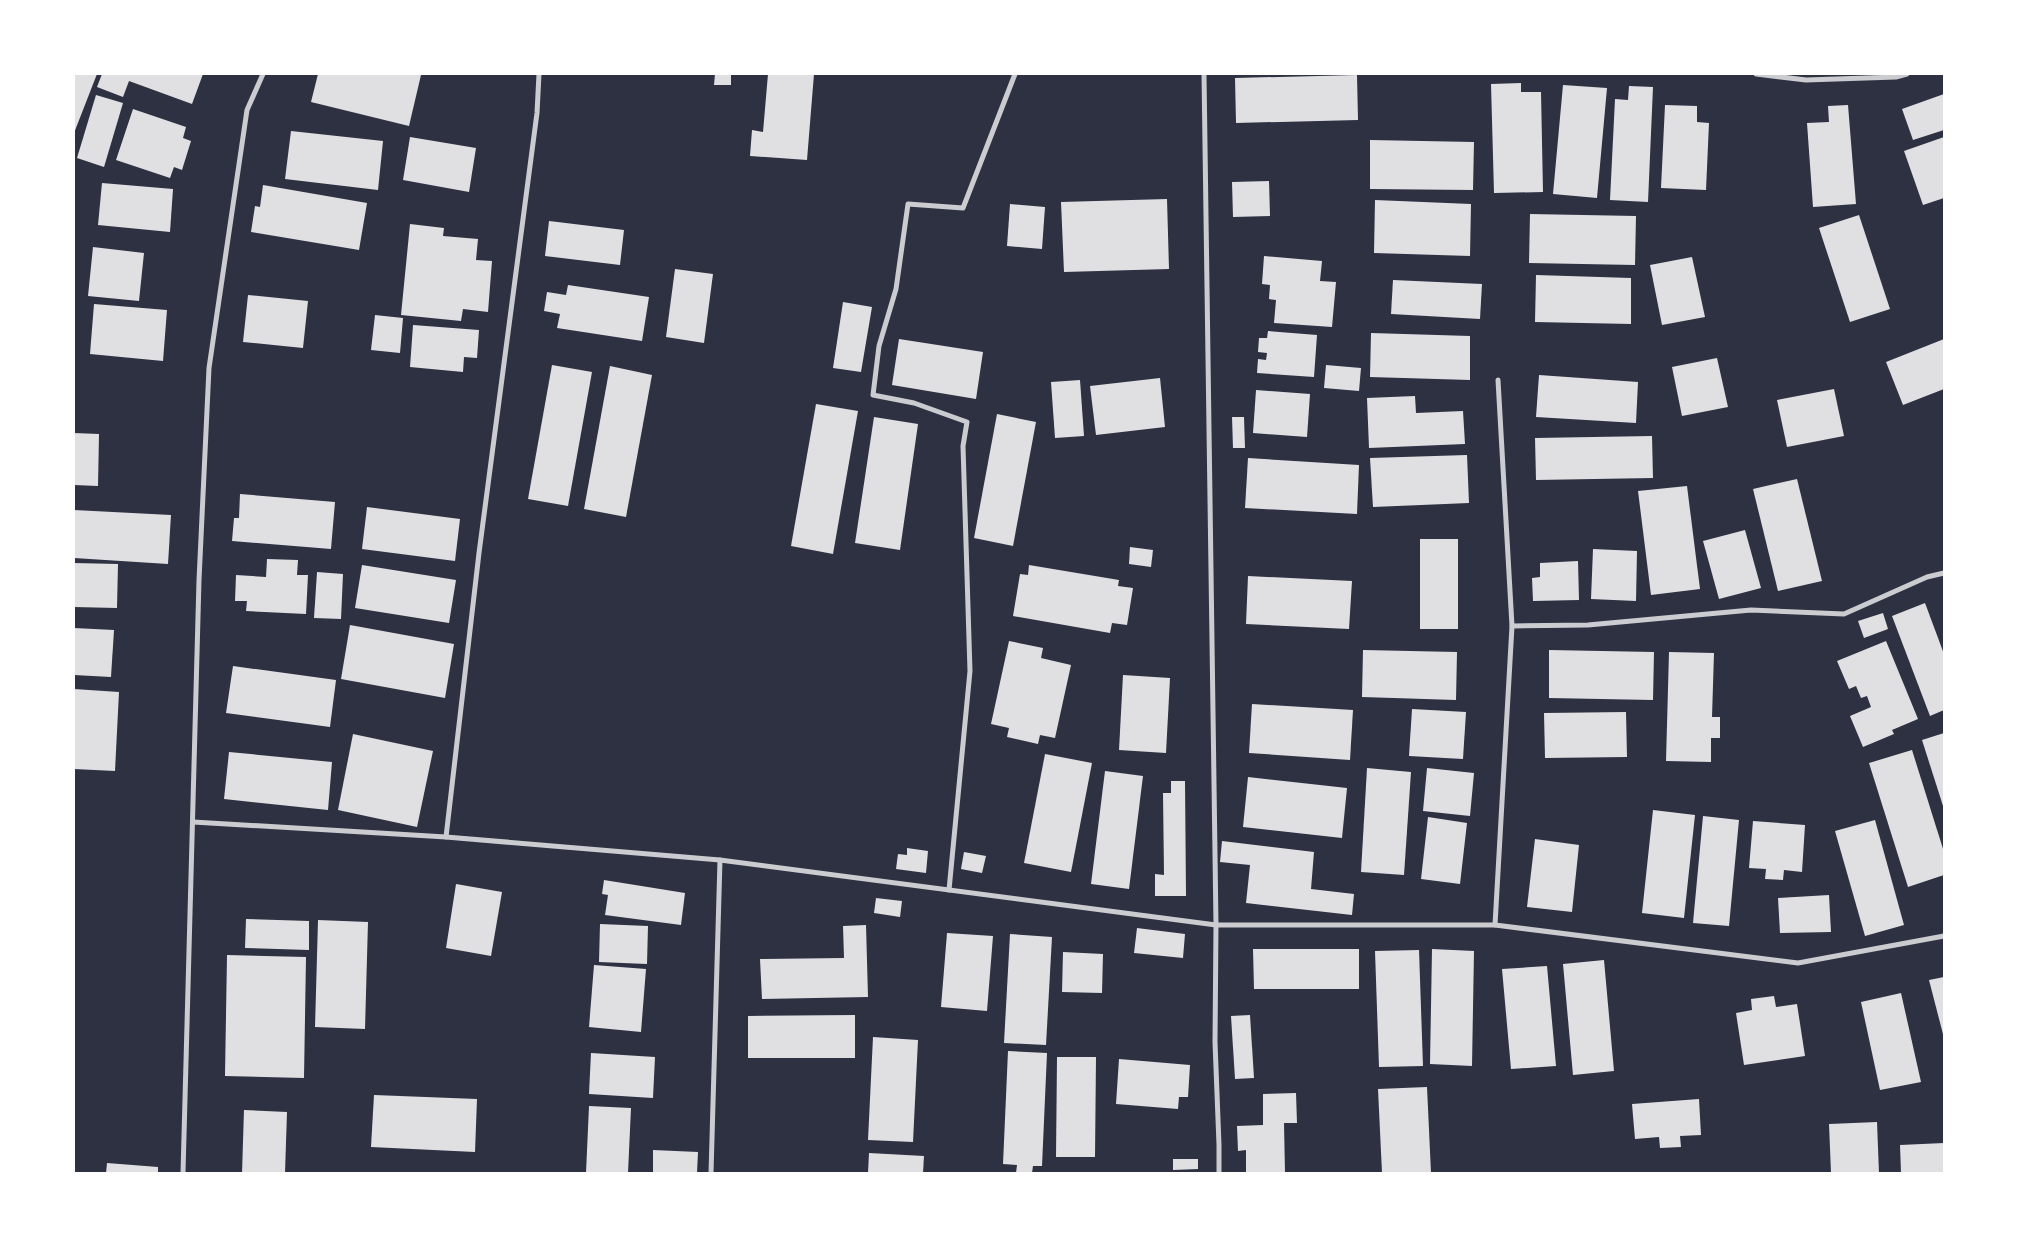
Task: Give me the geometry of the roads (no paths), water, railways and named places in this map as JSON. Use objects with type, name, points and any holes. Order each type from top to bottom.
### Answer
[{"type":"street","points":[[183,1173],[199,580],[209,368],[247,110],[263,74]]},
{"type":"street","points":[[446,837],[479,553],[537,113],[539,74]]},
{"type":"street","points":[[949,890],[970,670],[963,446],[967,422],[914,404],[874,395],[879,346],[896,289],[908,204],[963,208],[1015,74]]},
{"type":"street","points":[[1204,74],[1216,925],[1215,1042],[1219,1173]]},
{"type":"street","points":[[1756,74],[1806,80],[1896,77],[1907,74]]},
{"type":"street","points":[[1495,925],[1512,626],[1498,380]]},
{"type":"street","points":[[1512,626],[1588,625],[1751,610],[1844,614],[1927,577],[1944,572]]},
{"type":"street","points":[[193,822],[446,837],[720,860],[1216,925],[1495,925],[1798,963],[1944,936]]},
{"type":"street","points":[[711,1173],[720,860]]}]
